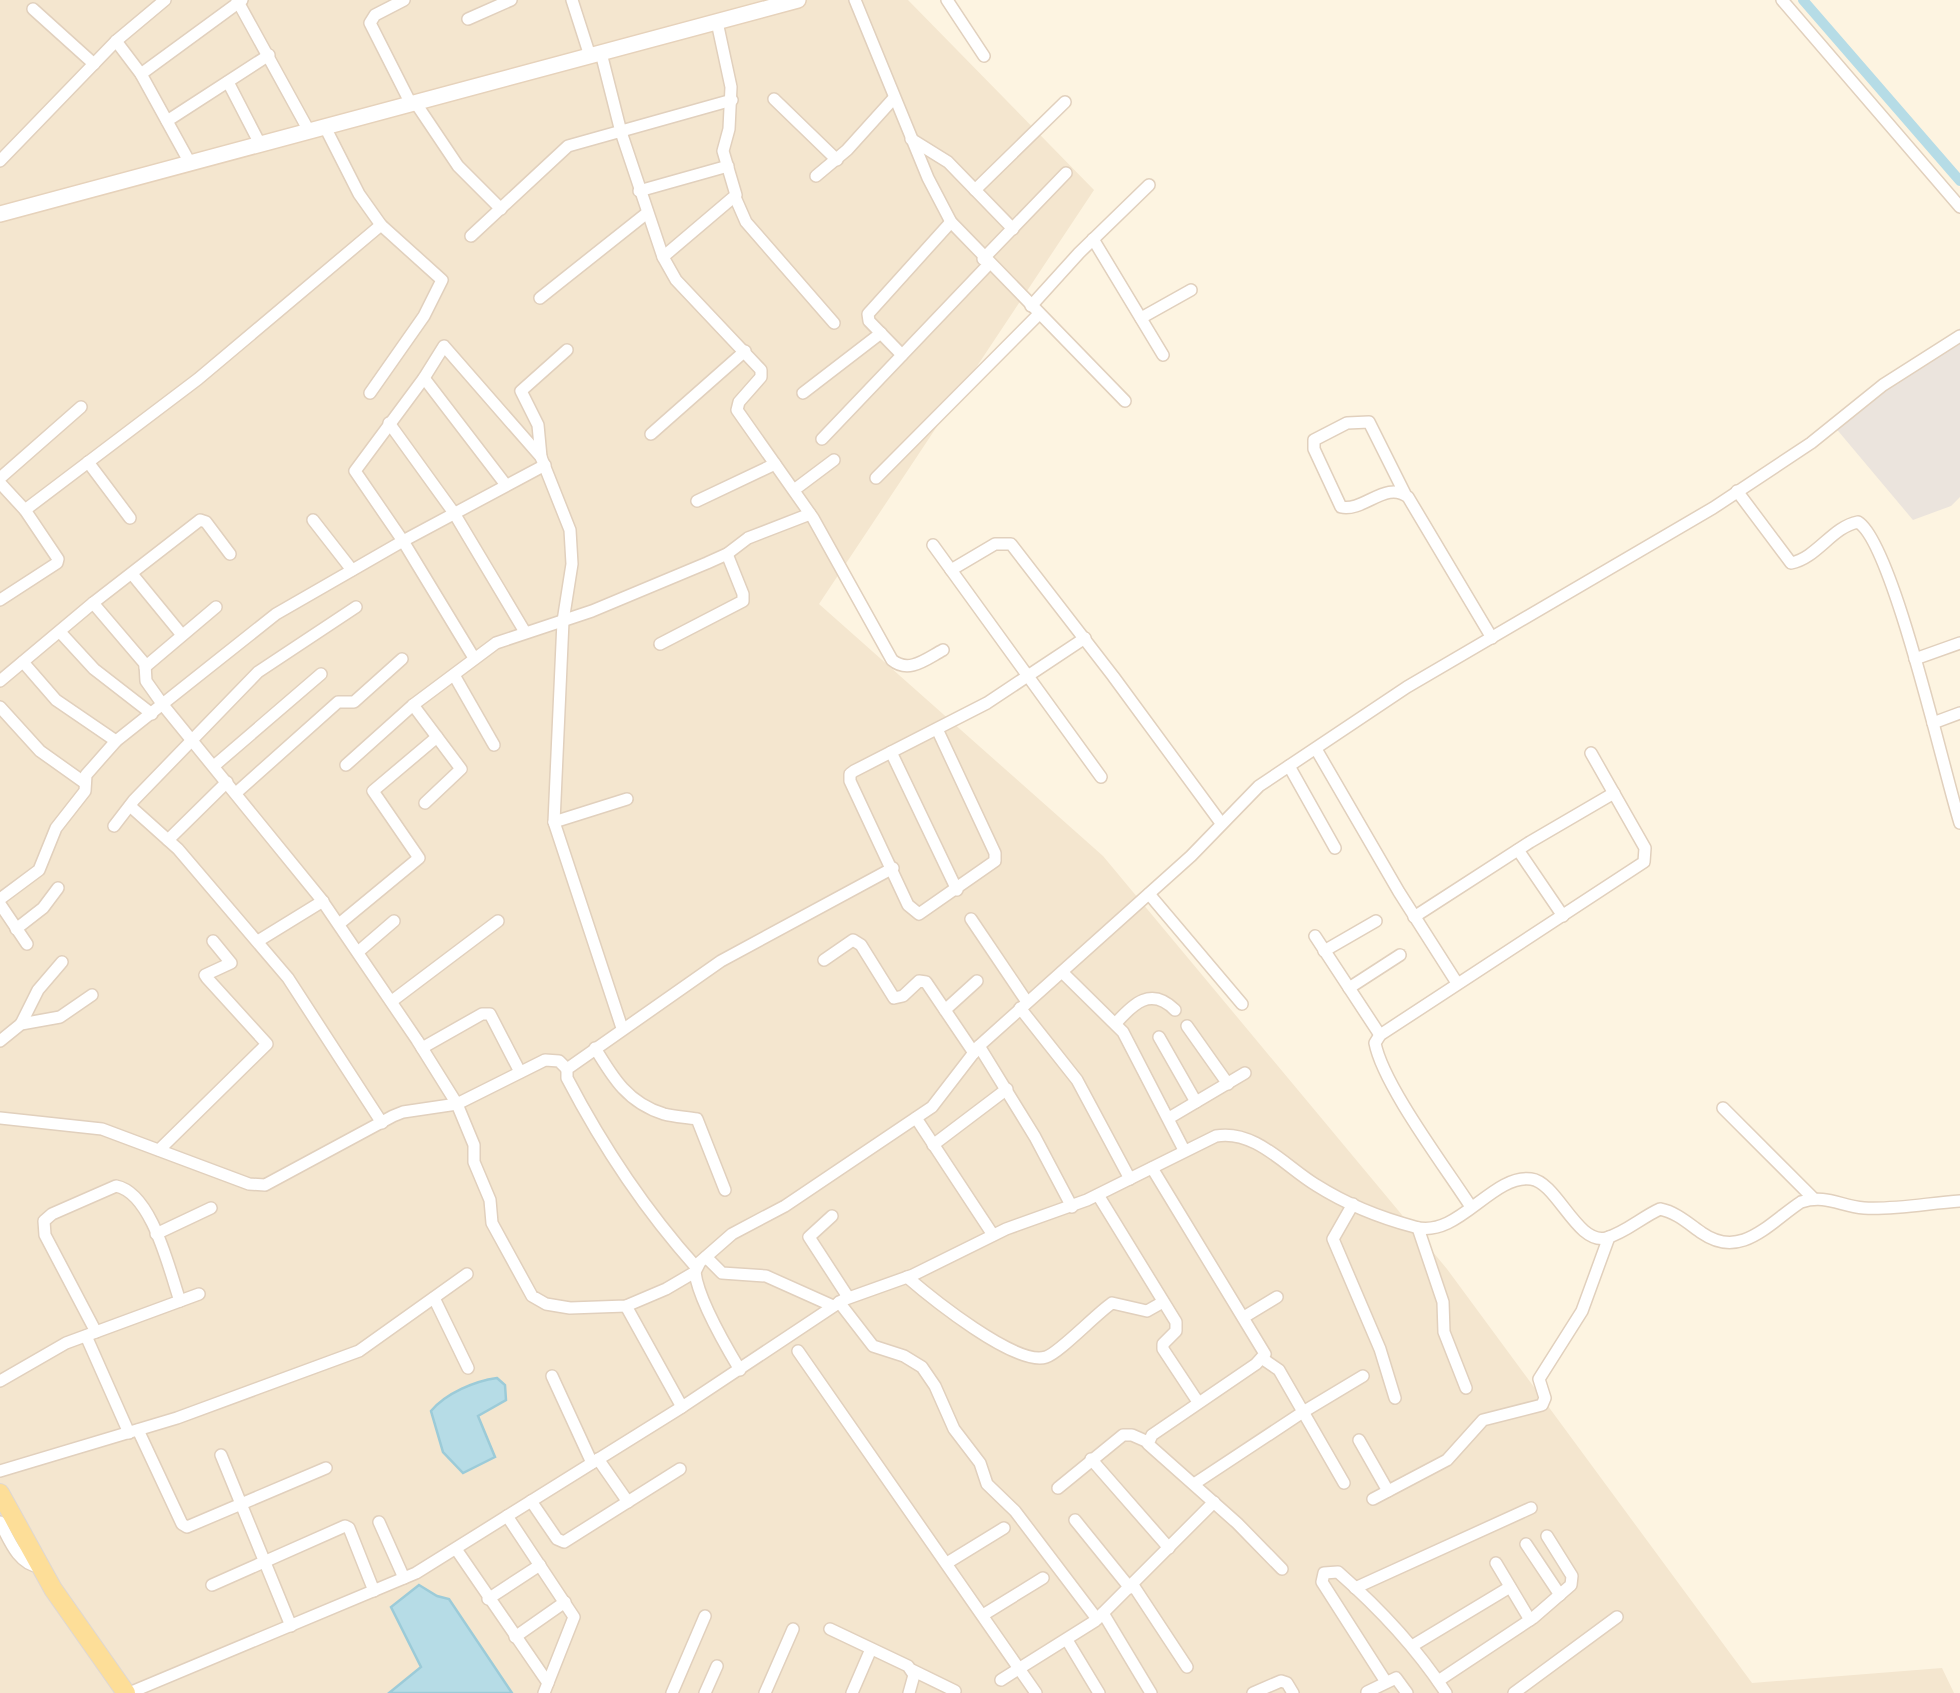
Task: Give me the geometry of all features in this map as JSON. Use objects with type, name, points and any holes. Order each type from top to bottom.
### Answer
[{"type":"main road","points":[[0,1494],[40,1569],[127,1693]]},
{"type":"street","points":[[0,161],[116,41],[164,0]]},
{"type":"street","points":[[404,0],[375,15],[370,23],[413,103],[458,166],[501,209]]},
{"type":"street","points":[[468,19],[511,0]]},
{"type":"street","points":[[572,0],[595,54],[663,257],[676,280],[761,370],[762,377],[736,408],[810,514],[892,660],[910,667],[943,650]]},
{"type":"street","points":[[0,214],[798,0]]},
{"type":"street","points":[[854,0],[911,138],[951,222],[1124,401]]},
{"type":"street","points":[[947,0],[984,56]]},
{"type":"street","points":[[1782,0],[1960,207]]},
{"type":"street","points":[[141,74],[239,1],[381,225],[442,280],[424,316],[370,393]]},
{"type":"street","points":[[33,9],[94,64]]},
{"type":"street","points":[[717,22],[732,100],[723,150],[735,197],[746,222],[834,323]]},
{"type":"street","points":[[116,41],[141,74],[190,163]]},
{"type":"street","points":[[167,121],[270,55]]},
{"type":"street","points":[[228,82],[260,144]]},
{"type":"street","points":[[774,98],[837,160]]},
{"type":"street","points":[[816,176],[837,160],[894,98]]},
{"type":"street","points":[[471,236],[568,146],[732,100]]},
{"type":"street","points":[[975,190],[1066,102]]},
{"type":"street","points":[[911,138],[941,156],[1013,230]]},
{"type":"street","points":[[639,191],[728,166]]},
{"type":"street","points":[[822,438],[1066,173]]},
{"type":"street","points":[[876,478],[1035,310],[1093,239],[1149,185]]},
{"type":"street","points":[[663,257],[735,197]]},
{"type":"street","points":[[540,298],[647,213]]},
{"type":"street","points":[[902,355],[869,321],[868,314],[951,222]]},
{"type":"street","points":[[25,510],[198,379],[381,225]]},
{"type":"street","points":[[1093,239],[1164,354]]},
{"type":"street","points":[[1141,318],[1191,290]]},
{"type":"street","points":[[804,393],[881,333]]},
{"type":"street","points":[[60,632],[94,669],[157,709],[191,739],[323,901],[457,1104],[475,1148],[474,1160],[490,1200],[492,1223],[532,1296],[546,1304],[570,1308],[626,1306],[666,1289],[750,1222],[785,1206],[916,1118],[940,1098],[977,1050],[1149,894],[1260,786],[1406,687],[1613,569],[1738,491],[1810,443],[1883,385],[1960,336]]},
{"type":"street","points":[[474,658],[403,540],[354,471],[424,378],[443,346],[448,347],[543,461]]},
{"type":"street","points":[[567,350],[521,391],[538,425],[543,461],[572,544],[563,621],[554,822],[622,1028]]},
{"type":"street","points":[[652,434],[745,351]]},
{"type":"street","points":[[424,378],[506,486]]},
{"type":"street","points":[[0,600],[58,560],[0,480],[80,406]]},
{"type":"street","points":[[1405,494],[1390,491],[1352,508],[1340,507],[1314,449],[1314,440],[1347,423],[1369,422],[1405,494],[1492,638]]},
{"type":"street","points":[[389,423],[454,513],[525,632]]},
{"type":"street","points":[[794,490],[834,460]]},
{"type":"street","points":[[27,944],[0,901],[38,870],[56,828],[84,794],[86,774],[116,741],[262,623],[403,540],[506,486],[543,461]]},
{"type":"street","points":[[88,462],[130,518]]},
{"type":"street","points":[[696,500],[775,464]]},
{"type":"street","points":[[1738,491],[1791,563],[1802,561],[1848,524],[1863,524],[1884,566],[1933,722],[1954,774],[1960,823]]},
{"type":"street","points":[[346,765],[496,643],[563,621],[727,554],[748,538],[810,514]]},
{"type":"street","points":[[0,682],[93,603],[202,520],[230,554]]},
{"type":"street","points":[[313,520],[352,570]]},
{"type":"street","points":[[951,570],[995,544],[1011,544],[1220,824]]},
{"type":"street","points":[[933,545],[1101,777]]},
{"type":"street","points":[[660,644],[742,601],[743,594],[727,554]]},
{"type":"street","points":[[132,574],[182,636]]},
{"type":"street","points":[[93,603],[145,667],[157,709]]},
{"type":"street","points":[[145,667],[216,607]]},
{"type":"street","points":[[114,826],[191,739],[258,672],[356,607]]},
{"type":"street","points":[[937,729],[996,856],[993,866],[923,912],[915,913],[849,778],[854,771],[987,703],[1084,638]]},
{"type":"street","points":[[1915,659],[1960,643]]},
{"type":"street","points":[[168,840],[338,702],[354,702],[402,659]]},
{"type":"street","points":[[23,662],[56,700],[116,741]]},
{"type":"street","points":[[214,766],[321,674]]},
{"type":"street","points":[[454,675],[494,745]]},
{"type":"street","points":[[414,706],[461,770],[425,803]]},
{"type":"street","points":[[0,707],[40,751],[86,783]]},
{"type":"street","points":[[1933,722],[1960,713]]},
{"type":"street","points":[[339,924],[418,858],[372,794],[438,737]]},
{"type":"street","points":[[1316,748],[1457,983]]},
{"type":"street","points":[[891,752],[957,890]]},
{"type":"street","points":[[1471,1207],[1378,1056],[1375,1043],[1380,1034],[1644,862],[1645,848],[1591,753]]},
{"type":"street","points":[[1289,766],[1335,848]]},
{"type":"street","points":[[1414,917],[1614,793]]},
{"type":"street","points":[[554,822],[627,799]]},
{"type":"street","points":[[130,806],[168,840],[258,941],[311,1010],[382,1123]]},
{"type":"street","points":[[1518,850],[1562,916]]},
{"type":"street","points":[[567,1069],[738,951],[893,868]]},
{"type":"street","points":[[16,928],[44,908],[58,888]]},
{"type":"street","points":[[1149,894],[1242,1004]]},
{"type":"street","points":[[258,941],[323,901]]},
{"type":"street","points":[[971,919],[1024,1005],[1077,1080],[1130,1179]]},
{"type":"street","points":[[358,952],[394,921]]},
{"type":"street","points":[[1324,951],[1376,921]]},
{"type":"street","points":[[392,1001],[498,922]]},
{"type":"street","points":[[1315,936],[1380,1034]]},
{"type":"street","points":[[824,960],[850,940],[856,941],[894,998],[924,981],[1007,1089],[1072,1207]]},
{"type":"street","points":[[159,1150],[267,1044],[205,975],[231,963],[213,941]]},
{"type":"street","points":[[1349,988],[1400,955]]},
{"type":"street","points":[[0,1041],[21,1024],[38,990],[62,962]]},
{"type":"street","points":[[1062,972],[1102,1014],[1116,1023],[1131,1044],[1182,1144]]},
{"type":"street","points":[[945,1010],[977,982]]},
{"type":"street","points":[[21,1024],[60,1017],[92,995]]},
{"type":"street","points":[[1116,1023],[1144,998],[1161,1000],[1175,1010]]},
{"type":"street","points":[[422,1048],[482,1014],[490,1014],[520,1072]]},
{"type":"street","points":[[1187,1026],[1228,1084]]},
{"type":"street","points":[[1159,1037],[1196,1102]]},
{"type":"street","points":[[594,1048],[620,1089],[632,1098],[660,1112],[697,1119],[725,1190]]},
{"type":"street","points":[[0,1118],[102,1128],[250,1184],[264,1185],[403,1112],[457,1104],[554,1059],[567,1069],[568,1078],[608,1154],[657,1222],[699,1265],[722,1274],[766,1276],[840,1302]]},
{"type":"street","points":[[1169,1118],[1246,1073]]},
{"type":"street","points":[[934,1145],[1007,1089]]},
{"type":"street","points":[[1723,1108],[1813,1198]]},
{"type":"street","points":[[916,1118],[993,1235]]},
{"type":"street","points":[[127,1693],[404,1578],[740,1370],[840,1302],[907,1276],[993,1235],[1098,1195],[1152,1168],[1182,1144],[1234,1135],[1263,1148],[1317,1186],[1418,1228],[1442,1226],[1496,1190],[1532,1178],[1590,1235],[1610,1237],[1653,1212],[1666,1210],[1718,1242],[1737,1244],[1813,1198],[1830,1198],[1865,1208],[1960,1201]]},
{"type":"street","points":[[1148,1442],[1152,1435],[1263,1358],[1265,1350],[1152,1168]]},
{"type":"street","points":[[180,1301],[144,1207],[120,1186],[52,1214],[44,1221],[45,1235],[133,1431],[184,1527],[326,1468]]},
{"type":"street","points":[[1098,1195],[1178,1326],[1163,1349],[1198,1402]]},
{"type":"street","points":[[1353,1204],[1334,1239],[1380,1349],[1395,1398]]},
{"type":"street","points":[[156,1234],[211,1208]]},
{"type":"street","points":[[832,1216],[809,1238],[840,1302],[873,1346],[922,1366],[954,1429],[980,1463],[987,1484],[1014,1510],[1100,1616],[1150,1693]]},
{"type":"street","points":[[1418,1228],[1442,1302],[1444,1332],[1466,1388]]},
{"type":"street","points":[[1372,1499],[1447,1460],[1483,1420],[1542,1404],[1545,1398],[1540,1379],[1571,1334],[1610,1237]]},
{"type":"street","points":[[699,1265],[720,1336],[740,1370]]},
{"type":"street","points":[[40,1569],[39,1554],[0,1472],[133,1431],[359,1351],[467,1274]]},
{"type":"street","points":[[907,1276],[969,1326],[1036,1358],[1047,1357],[1112,1302],[1147,1311],[1164,1302]]},
{"type":"street","points":[[0,1381],[66,1343],[199,1294]]},
{"type":"street","points":[[1244,1317],[1277,1296]]},
{"type":"street","points":[[434,1298],[468,1368]]},
{"type":"street","points":[[626,1306],[682,1406]]},
{"type":"street","points":[[798,1351],[1036,1693]]},
{"type":"street","points":[[1263,1358],[1274,1364],[1344,1483]]},
{"type":"street","points":[[552,1376],[595,1461],[628,1502]]},
{"type":"street","points":[[1194,1484],[1363,1376]]},
{"type":"street","points":[[1058,1488],[1123,1435],[1148,1442],[1282,1569]]},
{"type":"street","points":[[1359,1440],[1388,1491]]},
{"type":"street","points":[[221,1455],[292,1626]]},
{"type":"street","points":[[1091,1459],[1169,1548]]},
{"type":"street","points":[[531,1501],[557,1539],[564,1542],[680,1469]]},
{"type":"street","points":[[1000,1680],[1100,1616],[1214,1502]]},
{"type":"street","points":[[1354,1588],[1531,1508]]},
{"type":"street","points":[[507,1516],[573,1613],[574,1623],[546,1688]]},
{"type":"street","points":[[1075,1520],[1131,1586],[1186,1667]]},
{"type":"street","points":[[0,1522],[17,1555],[40,1569]]},
{"type":"street","points":[[379,1522],[404,1578]]},
{"type":"street","points":[[212,1584],[348,1526],[374,1591]]},
{"type":"street","points":[[948,1563],[1004,1528]]},
{"type":"street","points":[[1438,1681],[1530,1620],[1574,1580],[1547,1536]]},
{"type":"street","points":[[1526,1544],[1560,1596]]},
{"type":"street","points":[[456,1549],[546,1688]]},
{"type":"street","points":[[1496,1563],[1530,1620]]},
{"type":"street","points":[[488,1598],[540,1565]]},
{"type":"street","points":[[1386,1682],[1321,1576],[1334,1571],[1354,1588],[1412,1646],[1446,1693]]},
{"type":"street","points":[[983,1614],[1043,1578]]},
{"type":"street","points":[[1412,1646],[1510,1587]]},
{"type":"street","points":[[514,1637],[565,1602]]},
{"type":"street","points":[[672,1693],[705,1616]]},
{"type":"street","points":[[1514,1693],[1617,1618]]},
{"type":"street","points":[[765,1693],[793,1629]]},
{"type":"street","points":[[830,1629],[955,1691]]},
{"type":"street","points":[[1067,1640],[1099,1693]]},
{"type":"street","points":[[852,1693],[871,1649]]},
{"type":"street","points":[[705,1693],[717,1666]]},
{"type":"street","points":[[909,1693],[912,1670]]},
{"type":"street","points":[[1367,1692],[1397,1678],[1407,1693]]},
{"type":"street","points":[[1253,1693],[1281,1680],[1293,1693]]},
{"type":"shaded area","points":[[0,0],[908,0],[1094,190],[819,604],[1103,856],[1447,1269],[1752,1683],[1942,1668],[1954,1693],[0,1693]]},
{"type":"shaded area","points":[[1960,328],[1960,497],[1951,506],[1913,520],[1834,426],[1941,349]]},
{"type":"water","points":[[497,1378],[505,1385],[506,1400],[478,1416],[495,1457],[463,1473],[443,1452],[431,1411],[461,1389]]},
{"type":"water","points":[[419,1585],[449,1599],[512,1693],[389,1693],[421,1667],[391,1607]]},
{"type":"waterway","points":[[1803,0],[1960,181]]}]
